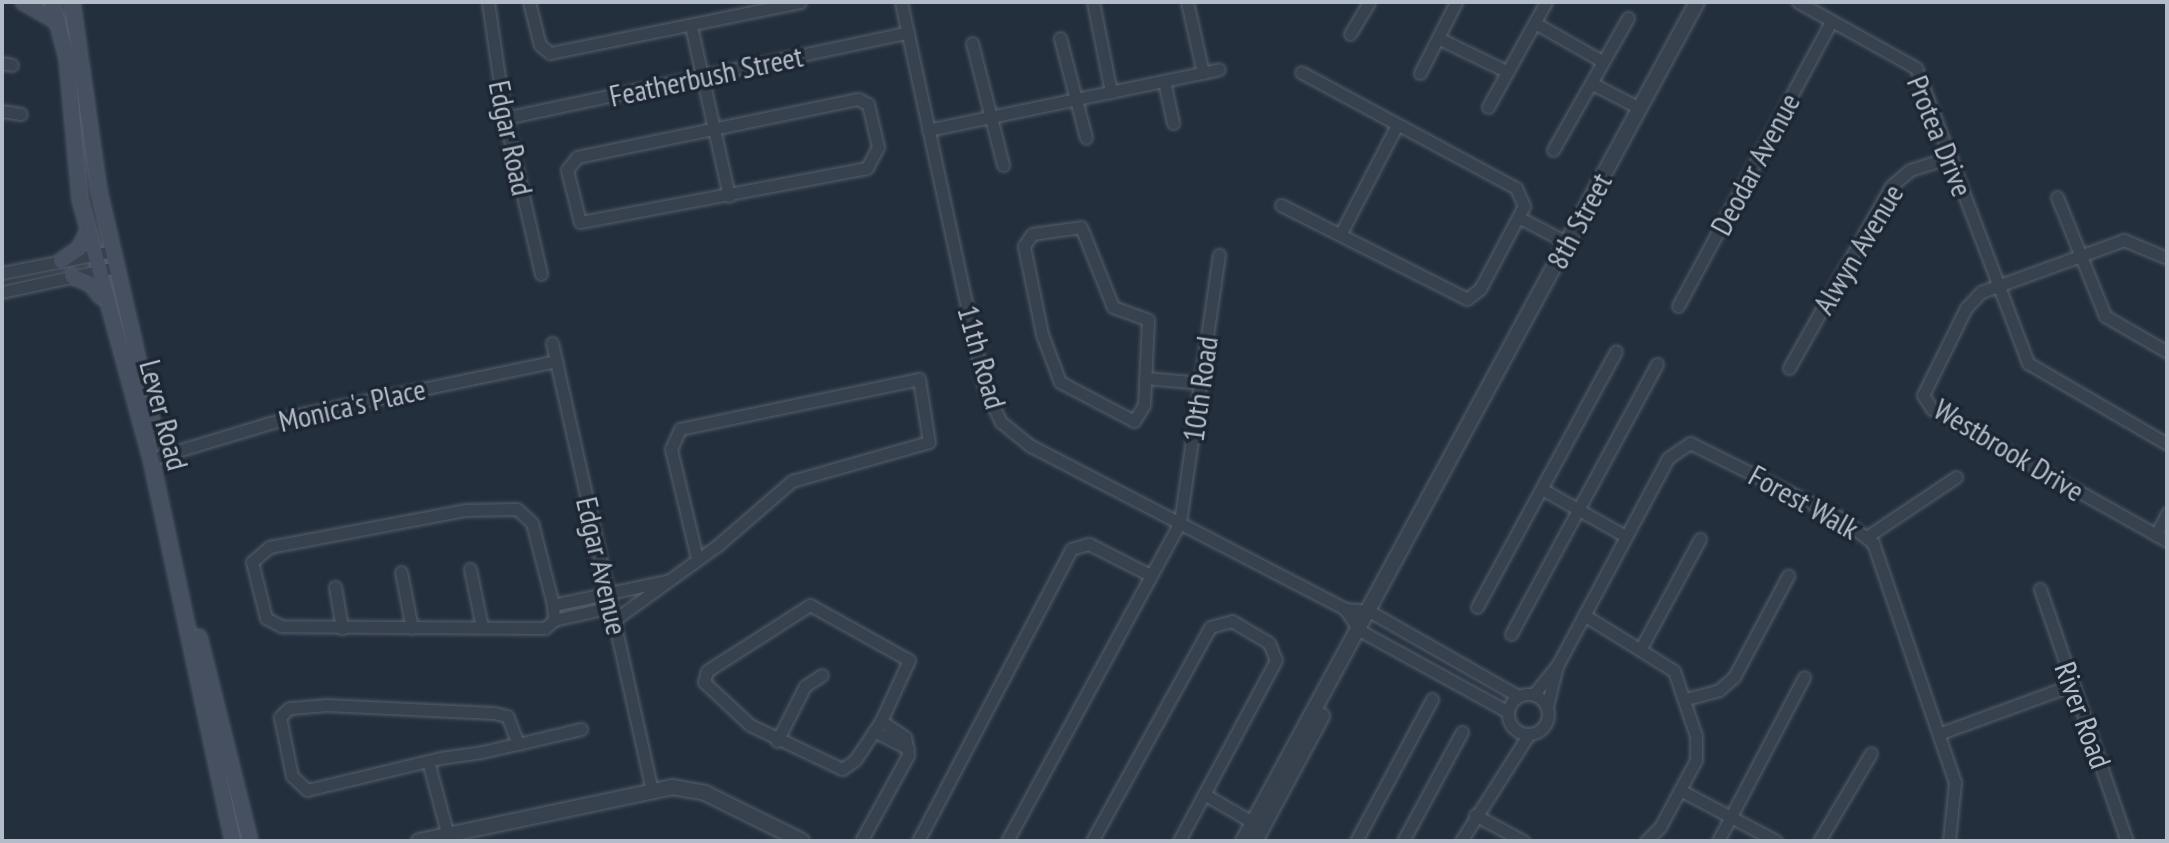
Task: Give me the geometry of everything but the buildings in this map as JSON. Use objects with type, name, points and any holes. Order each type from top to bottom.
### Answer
[{"type":"main road","points":[[23,2],[48,11],[60,25]]},
{"type":"main road","name":"Lever Road","points":[[52,2],[60,25],[87,233],[105,304],[153,458],[250,841]]},
{"type":"main road","name":"Lever Road","points":[[72,2],[113,251],[233,841]]},
{"type":"main road","points":[[61,261],[79,249],[87,233]]},
{"type":"main road","points":[[72,276],[91,284],[105,304]]},
{"type":"street","name":"Edgar Road","points":[[488,2],[505,118],[541,274]]},
{"type":"street","points":[[529,2],[541,48],[550,53],[800,2]]},
{"type":"street","name":"11th Road","points":[[901,2],[994,412],[1031,446],[1345,609],[1372,613]]},
{"type":"street","points":[[1093,2],[1111,92]]},
{"type":"street","points":[[1187,2],[1203,73]]},
{"type":"street","points":[[1350,34],[1369,2]]},
{"type":"street","points":[[1420,73],[1456,2]]},
{"type":"street","points":[[1488,107],[1546,2]]},
{"type":"street","name":"8th Street","points":[[1243,841],[1257,830],[1697,2]]},
{"type":"street","name":"Protea Drive","points":[[1798,2],[1916,68],[2028,363],[2167,444]]},
{"type":"street","points":[[1553,150],[1628,18]]},
{"type":"street","name":"Deodar Avenue","points":[[1678,306],[1831,22]]},
{"type":"street","points":[[1535,23],[1602,61]]},
{"type":"street","points":[[691,26],[729,196]]},
{"type":"street","name":"Featherbush Street","points":[[505,118],[908,32]]},
{"type":"street","points":[[1060,38],[1086,138]]},
{"type":"street","points":[[1438,38],[1506,71]]},
{"type":"street","points":[[972,43],[1003,165]]},
{"type":"street","points":[[928,130],[1219,69]]},
{"type":"street","points":[[1281,205],[1467,299],[1480,289],[1522,219],[1524,198],[1516,188],[1301,72]]},
{"type":"street","points":[[1164,81],[1173,123]]},
{"type":"street","points":[[1591,83],[1639,108]]},
{"type":"street","points":[[858,99],[868,104],[874,125],[874,164],[585,225],[578,217],[567,170],[581,156],[715,130],[858,99]]},
{"type":"street","points":[[2,111],[21,114]]},
{"type":"street","points":[[1341,233],[1397,125]]},
{"type":"street","name":"Alwyn Avenue","points":[[1789,368],[1891,186],[1910,170],[1951,157]]},
{"type":"street","points":[[2057,197],[2105,316],[2167,352]]},
{"type":"street","points":[[1522,219],[1568,243]]},
{"type":"street","points":[[1074,226],[1086,232],[1113,307],[1148,320],[1146,378],[1144,405],[1134,421],[1060,382],[1042,334],[1025,255],[1032,234],[1074,226]]},
{"type":"street","name":"Westbrook Drive","points":[[2161,538],[1927,405],[1925,386],[1966,308],[1996,284],[2129,240],[2167,258]]},
{"type":"street","points":[[2,273],[113,251]]},
{"type":"street","name":"10th Road","points":[[1180,522],[1219,255]]},
{"type":"street","points":[[2,292],[117,267]]},
{"type":"street","name":"Edgar Avenue","points":[[552,343],[652,789]]},
{"type":"street","points":[[1477,607],[1616,351]]},
{"type":"street","name":"Monica's Place","points":[[153,458],[293,416],[556,361]]},
{"type":"street","points":[[1511,634],[1577,506],[1657,364]]},
{"type":"street","points":[[1146,378],[1201,383]]},
{"type":"street","points":[[614,620],[669,580],[697,558],[792,481],[929,442],[919,379],[680,429],[671,449],[697,558]]},
{"type":"street","name":"Forest Walk","points":[[1534,694],[1557,666],[1668,458],[1690,443],[1868,536],[1941,733],[1955,782],[1949,841]]},
{"type":"street","points":[[1868,536],[1956,477]]},
{"type":"street","points":[[1542,489],[1577,506],[1625,536]]},
{"type":"street","points":[[554,620],[532,523],[517,509],[465,510],[269,547],[254,557],[254,583],[271,624],[342,628],[540,629],[554,620],[611,607]]},
{"type":"street","points":[[2161,538],[2167,513]]},
{"type":"street","points":[[1007,841],[1148,574],[1180,522]]},
{"type":"street","points":[[1641,648],[1700,539]]},
{"type":"street","points":[[918,841],[1071,549],[1089,544],[1148,574]]},
{"type":"street","points":[[470,569],[482,627]]},
{"type":"street","points":[[401,572],[412,628]]},
{"type":"street","points":[[1686,699],[1719,690],[1734,677],[1788,576]]},
{"type":"street","points":[[553,605],[669,580]]},
{"type":"street","points":[[335,587],[342,628]]},
{"type":"street","name":"River Road","points":[[2040,589],[2127,841]]},
{"type":"street","points":[[806,605],[906,655],[909,670],[878,726],[842,769],[777,741],[726,705],[703,677],[806,605]]},
{"type":"street","name":"11th Road","points":[[1345,609],[1362,632]]},
{"type":"street","points":[[1372,613],[1518,696],[1534,694],[1547,706],[1545,725],[1529,734],[1502,771],[1461,841]]},
{"type":"street","points":[[1584,615],[1674,671],[1686,699],[1698,750],[1680,790],[1646,841]]},
{"type":"street","points":[[1092,841],[1210,627],[1226,620],[1269,643],[1276,660],[1179,841]]},
{"type":"street","points":[[1362,632],[1508,712],[1515,730],[1502,771]]},
{"type":"street","points":[[1432,671],[1443,651]]},
{"type":"street","name":"Forest Walk","points":[[1547,706],[1557,666]]},
{"type":"street","points":[[777,741],[805,686],[822,675]]},
{"type":"street","points":[[1718,841],[1804,677]]},
{"type":"street","points":[[1481,698],[1491,679]]},
{"type":"street","points":[[1941,733],[2072,685]]},
{"type":"street","points":[[1508,712],[1518,696]]},
{"type":"street","points":[[1356,841],[1432,699]]},
{"type":"street","points":[[518,744],[507,716],[494,713],[304,705],[280,717],[292,776],[303,789],[518,744],[581,729]]},
{"type":"street","points":[[861,841],[908,748],[878,726]]},
{"type":"street","points":[[1515,730],[1529,734]]},
{"type":"street","points":[[1403,841],[1462,732]]},
{"type":"street","points":[[1819,841],[1871,753]]},
{"type":"street","points":[[428,761],[441,834]]},
{"type":"street","points":[[419,841],[652,789],[705,793],[802,841]]},
{"type":"street","points":[[1680,790],[1776,841]]},
{"type":"street","points":[[1204,794],[1257,830]]},
{"type":"street","points":[[1475,815],[1523,841]]}]
